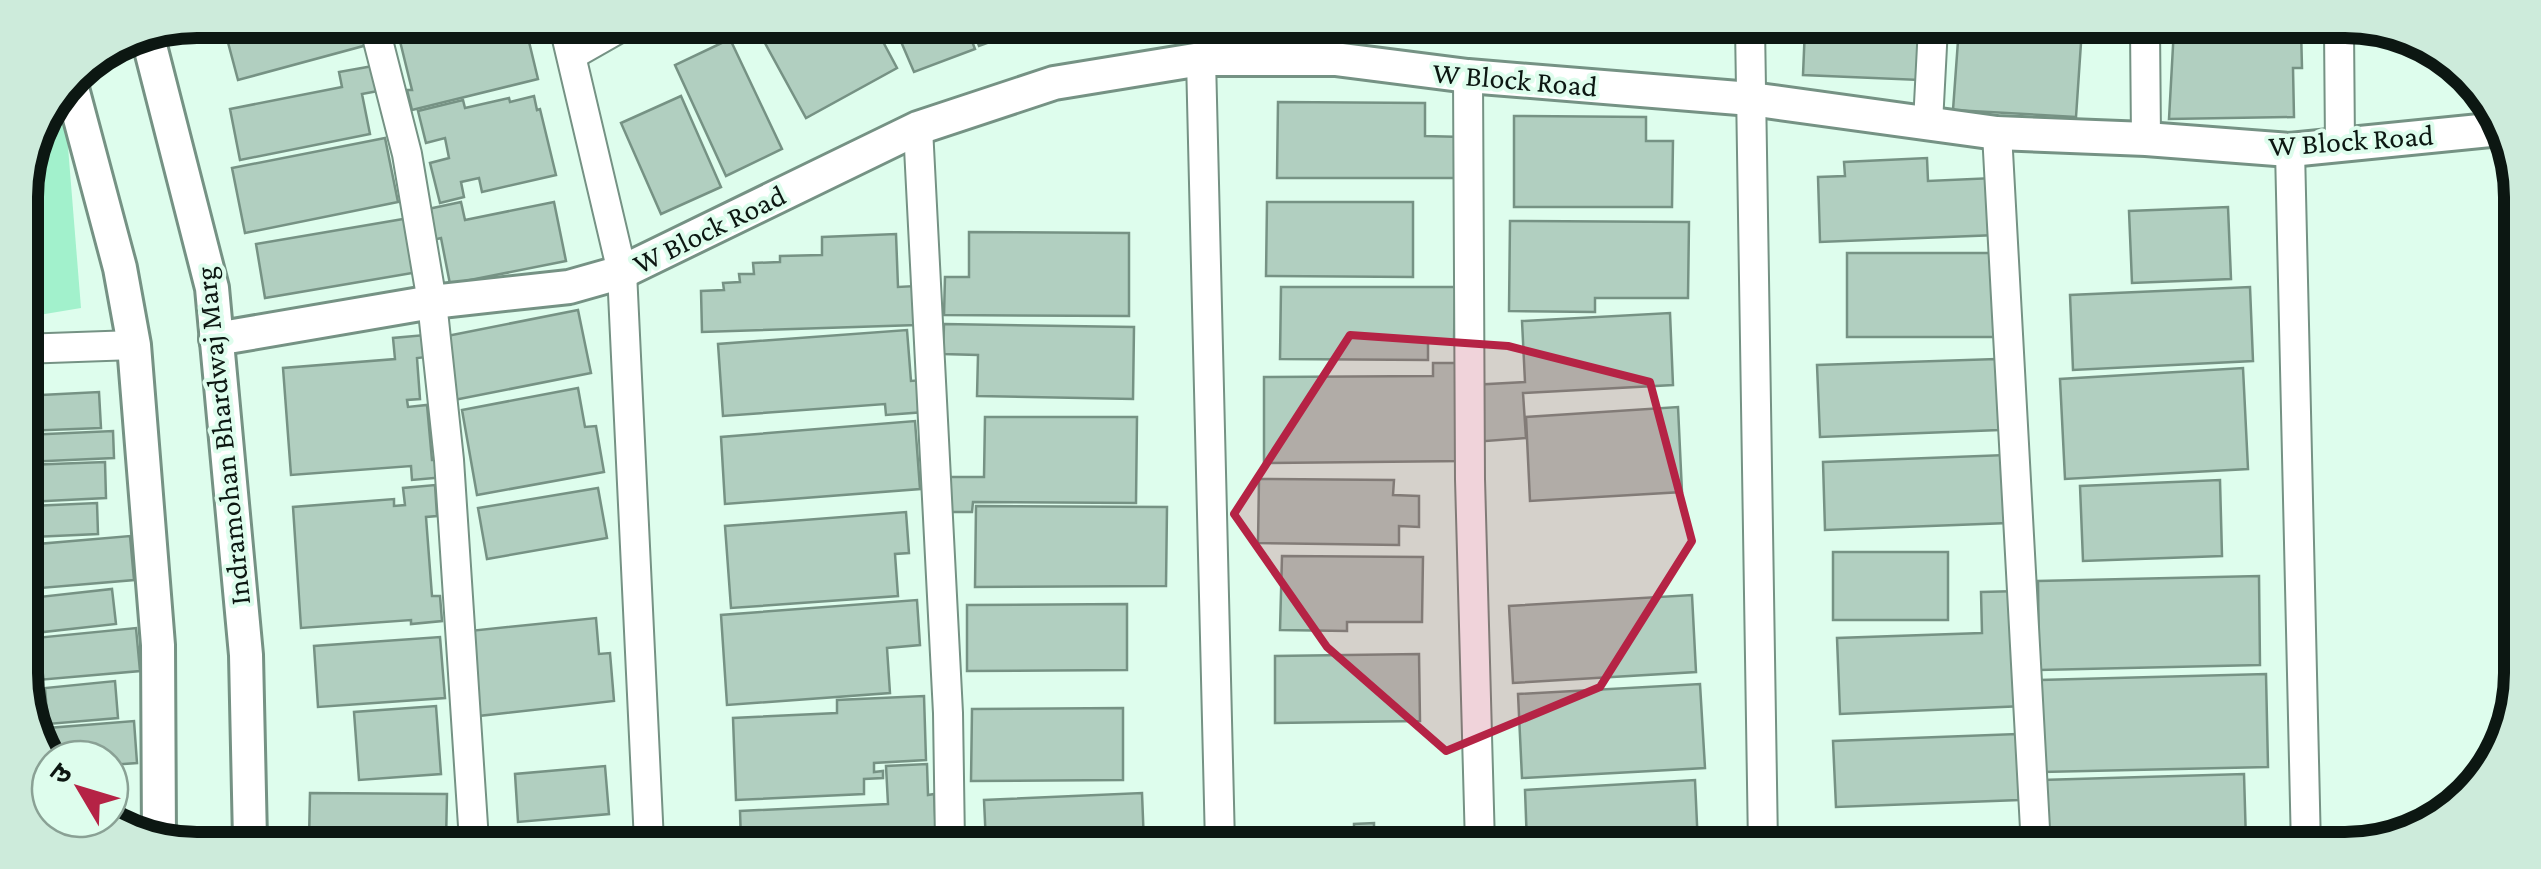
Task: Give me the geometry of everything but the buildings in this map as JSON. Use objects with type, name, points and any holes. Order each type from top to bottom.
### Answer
[{"type":"street","points":[[378,38],[407,154],[432,302],[450,460],[473,832]]},
{"type":"street","points":[[567,38],[622,272],[649,832]]},
{"type":"street","points":[[572,55],[602,38]]},
{"type":"street","points":[[1750,38],[1763,831]]},
{"type":"street","points":[[1928,123],[1932,38]]},
{"type":"street","points":[[2144,38],[2146,139]]},
{"type":"street","points":[[2339,38],[2340,145]]},
{"type":"street","name":"Indramohan Bhardwaj Marg","points":[[150,46],[212,288],[246,655],[250,832]]},
{"type":"street","points":[[1201,59],[1220,832]]},
{"type":"street","name":"W Block Road","points":[[216,338],[432,302],[569,287],[622,272],[918,128],[1054,83],[1201,59],[1335,59],[1468,76],[1751,99],[1997,133],[2290,150],[2486,124]]},
{"type":"street","points":[[1468,76],[1470,480],[1480,831]]},
{"type":"street","points":[[75,95],[120,268],[134,345],[158,644],[159,827]]},
{"type":"street","points":[[918,128],[948,713],[950,832]]},
{"type":"street","points":[[1997,133],[2035,831]]},
{"type":"street","points":[[2290,150],[2306,831]]},
{"type":"street","points":[[38,348],[134,345]]},
{"type":"highlighted area","points":[[1350,335],[1508,346],[1650,382],[1692,541],[1600,687],[1446,751],[1327,647],[1234,514]]},
{"type":"green space","points":[[57,120],[66,122],[81,308],[38,315],[38,186],[43,155]]}]
